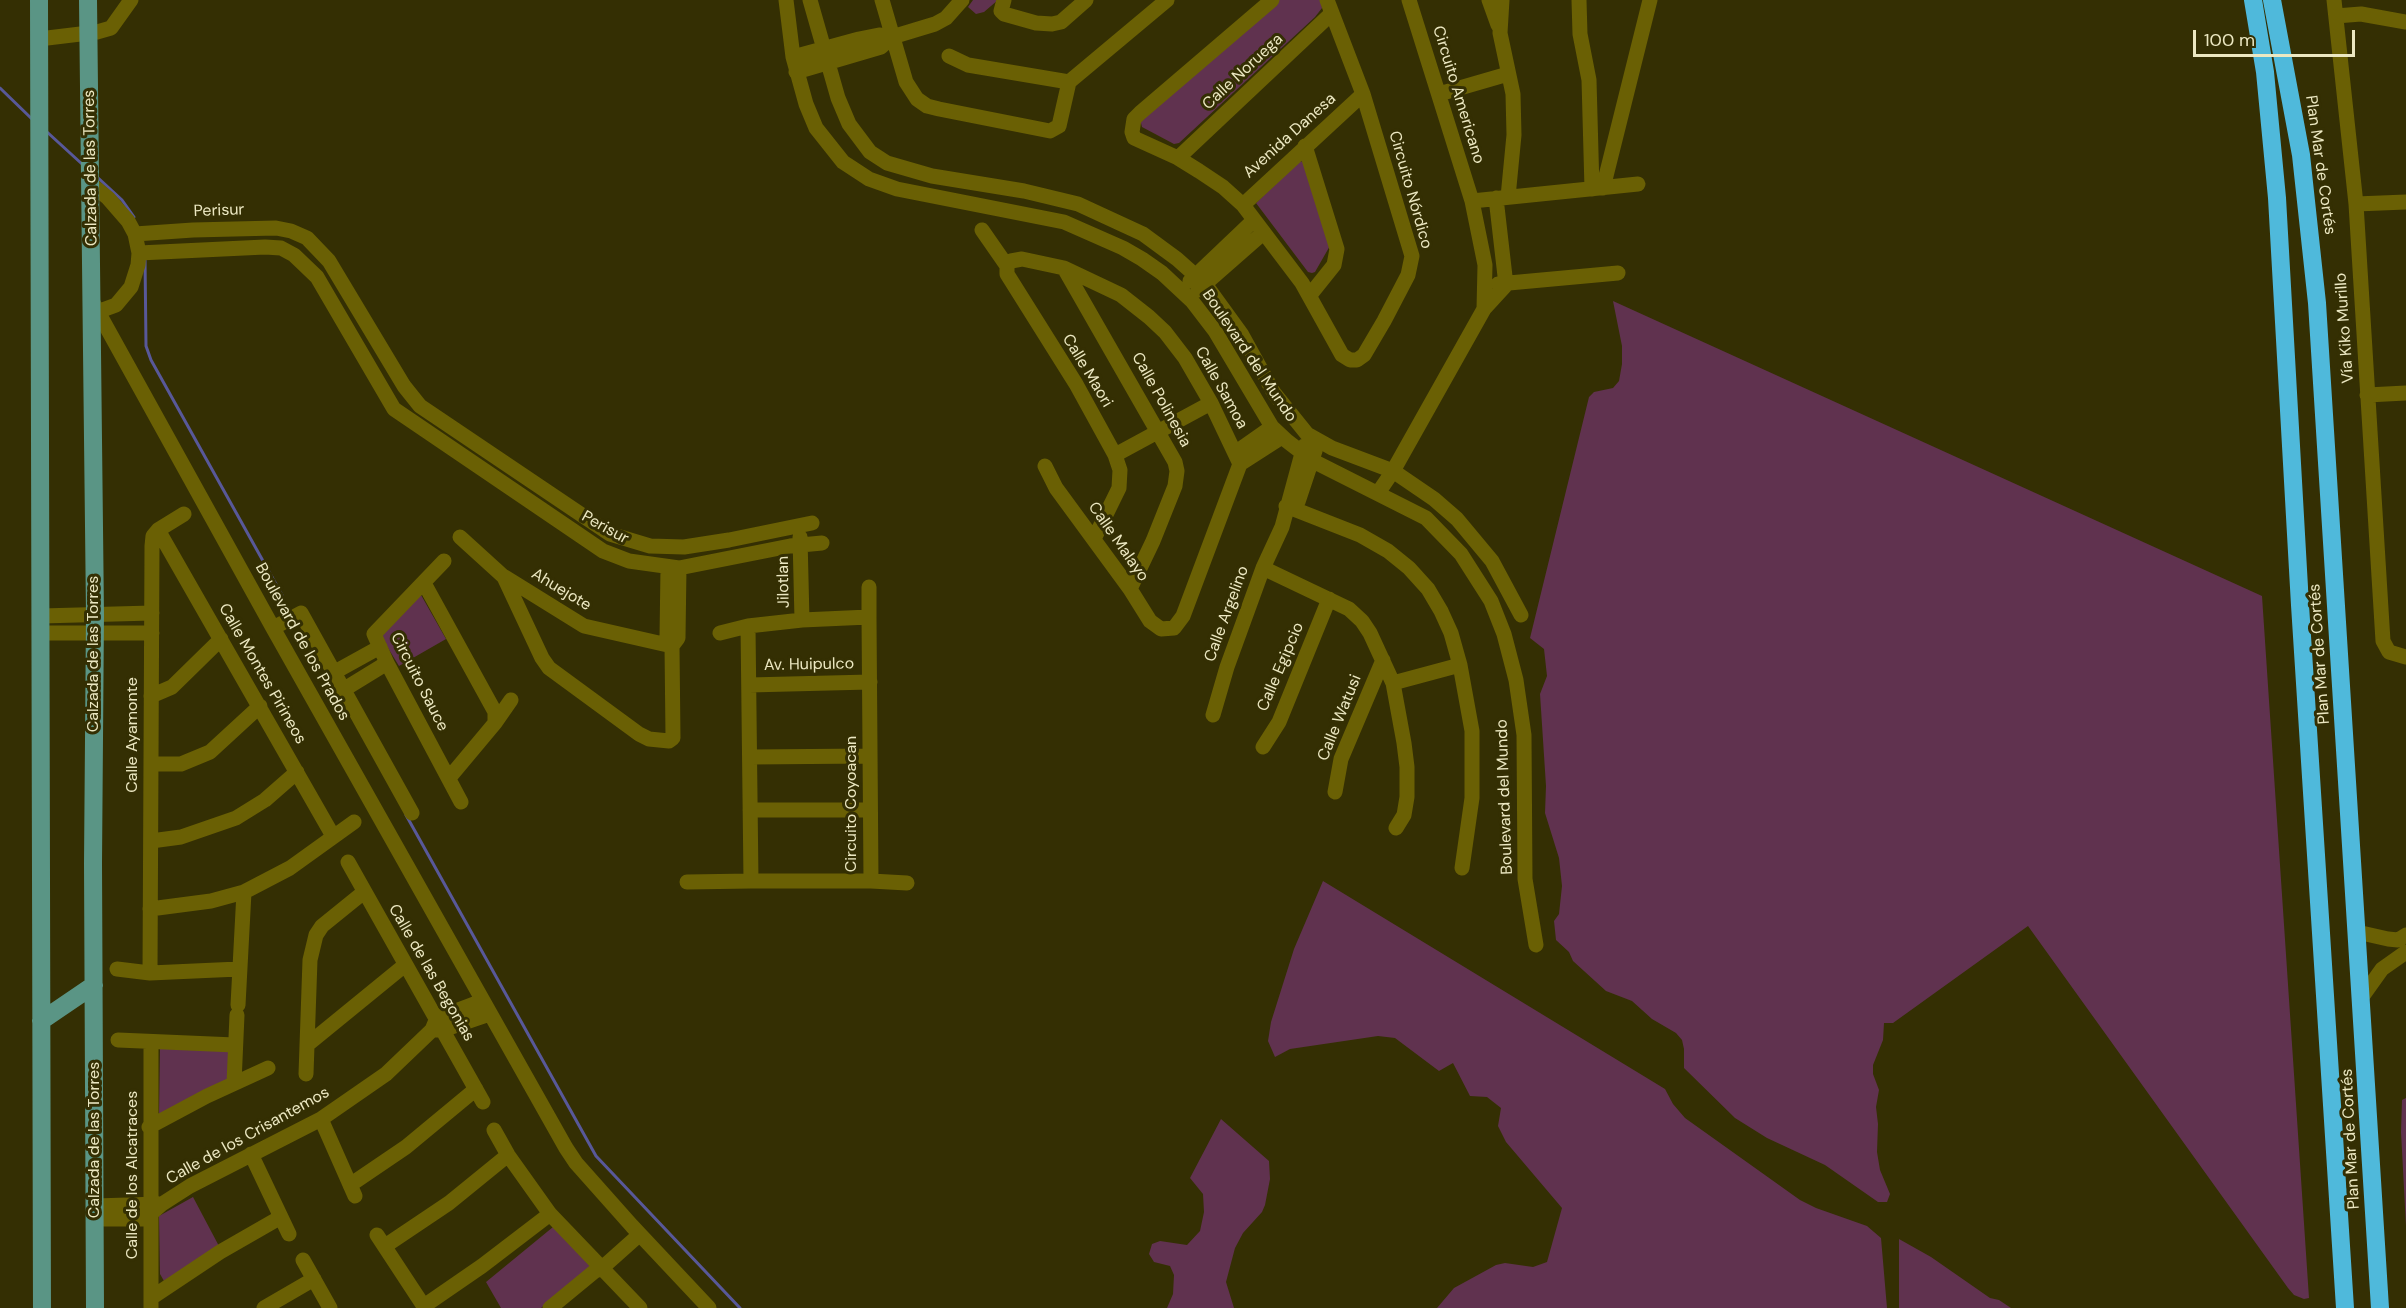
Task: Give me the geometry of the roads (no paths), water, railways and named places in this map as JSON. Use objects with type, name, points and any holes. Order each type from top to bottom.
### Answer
[{"type":"highway","name":"Plan Mar de Cortés","points":[[2253,0],[2265,72],[2277,198],[2300,605],[2345,1308]]},
{"type":"highway","name":"Plan Mar de Cortés","points":[[2272,0],[2301,155],[2317,303],[2380,1308]]},
{"type":"main road","points":[[39,0],[42,1308]]},
{"type":"main road","name":"Calzada de las Torres","points":[[88,0],[95,306],[95,1308]]},
{"type":"main road","points":[[40,1021],[94,985]]},
{"type":"street","points":[[39,39],[111,28],[131,0]]},
{"type":"street","name":"Boulevard del Mundo","points":[[786,0],[795,65],[806,104],[816,128],[828,145],[857,172],[897,189],[1064,222],[1123,248],[1162,273],[1185,294],[1215,331],[1277,432],[1308,457],[1426,518],[1461,554],[1491,601],[1504,634],[1516,680],[1524,735],[1523,855],[1536,945]]},
{"type":"street","name":"Boulevard del Mundo","points":[[810,0],[827,64],[849,124],[870,152],[887,163],[932,176],[1024,191],[1078,204],[1143,234],[1201,280],[1242,335],[1274,393],[1312,437],[1352,456],[1393,471],[1434,499],[1463,526],[1492,561],[1521,615]]},
{"type":"street","points":[[882,0],[891,37],[911,92],[927,106],[1055,130],[1059,126],[1069,82],[1167,0]]},
{"type":"street","points":[[795,65],[823,48],[881,47],[891,37],[946,18],[962,0]]},
{"type":"street","points":[[1003,3],[1001,11],[1004,14],[1036,23],[1052,24],[1061,22],[1086,0]]},
{"type":"street","name":"Circuito Nórdico","points":[[1272,0],[1134,119],[1132,132],[1134,138],[1178,158],[1223,187],[1243,205],[1310,295],[1342,355],[1350,360],[1357,360],[1364,355],[1411,267],[1410,248],[1363,94],[1329,6]]},
{"type":"street","name":"Circuito Americano","points":[[1409,0],[1472,201],[1484,252],[1486,284],[1484,309]]},
{"type":"street","points":[[1378,493],[1393,471],[1484,309],[1506,285],[1502,198],[1514,135],[1513,94],[1500,33],[1489,0]]},
{"type":"street","points":[[1500,33],[1502,0]]},
{"type":"street","points":[[1579,0],[1580,34],[1589,80],[1598,188]]},
{"type":"street","points":[[1598,188],[1650,0]]},
{"type":"street","name":"Vía Kiko Murillo","points":[[2334,0],[2356,204],[2381,627],[2383,642],[2389,652],[2406,657]]},
{"type":"street","name":"Calle Noruega","points":[[1178,158],[1329,6]]},
{"type":"street","points":[[2336,16],[2361,14],[2406,22]]},
{"type":"street","points":[[795,65],[827,64],[860,46]]},
{"type":"street","points":[[949,56],[968,65],[1069,82]]},
{"type":"street","points":[[1439,94],[1508,74]]},
{"type":"street","name":"Avenida Danesa","points":[[1243,205],[1363,94]]},
{"type":"street","points":[[1305,146],[1337,241],[1334,264],[1310,295]]},
{"type":"street","points":[[857,172],[870,152]]},
{"type":"street","points":[[1472,201],[1638,184]]},
{"type":"street","points":[[91,193],[123,214],[135,234],[139,253],[131,287],[116,305],[95,306]]},
{"type":"street","points":[[2356,204],[2406,202]]},
{"type":"street","points":[[1201,280],[1253,221]]},
{"type":"street","name":"Perisur","points":[[135,234],[254,228],[291,231],[307,238],[329,261],[412,398],[429,413],[610,534],[627,541],[666,548],[729,540],[805,524],[801,544]]},
{"type":"street","name":"Calle Maori","points":[[982,230],[1007,266],[1007,274],[1076,384],[1115,455],[1120,470],[1119,488],[1094,539]]},
{"type":"street","points":[[1185,294],[1263,233]]},
{"type":"street","name":"Perisur","points":[[139,253],[247,247],[281,248],[294,255],[317,277],[387,401],[394,409],[603,551],[630,561],[673,568],[801,544],[822,543]]},
{"type":"street","name":"Calle Samoa","points":[[1007,266],[1014,259],[1022,259],[1064,268],[1121,296],[1149,317],[1165,332],[1185,358],[1211,403],[1237,459]]},
{"type":"street","name":"Calle Polinesia","points":[[1064,268],[1175,462],[1177,471],[1175,486],[1130,589]]},
{"type":"street","points":[[1486,284],[1506,285],[1618,273]]},
{"type":"street","name":"Boulevard de los Prados","points":[[95,306],[273,628],[576,1163],[635,1230],[709,1308]]},
{"type":"street","points":[[350,334],[365,323]]},
{"type":"street","points":[[2367,395],[2406,393]]},
{"type":"street","points":[[1115,455],[1211,403]]},
{"type":"street","points":[[419,428],[429,413]]},
{"type":"street","points":[[1237,459],[1277,432]]},
{"type":"street","name":"Calle Argelino","points":[[1213,715],[1227,667],[1263,568],[1291,508],[1308,457],[1312,437]]},
{"type":"street","name":"Calle Malayo","points":[[1045,465],[1056,488],[1130,589],[1150,621],[1161,629],[1169,629],[1179,623],[1183,616],[1237,459]]},
{"type":"street","points":[[1291,508],[1360,535],[1388,551],[1409,568],[1428,589],[1441,611],[1451,633],[1460,665],[1472,731],[1474,768],[1469,831],[1462,868]]},
{"type":"street","points":[[158,530],[184,514]]},
{"type":"street","name":"Calle Ayamonte","points":[[150,973],[152,546],[153,536],[158,530]]},
{"type":"street","name":"Calle Montes Pirineos","points":[[158,530],[333,836]]},
{"type":"street","points":[[460,537],[504,577],[542,658],[549,668],[649,739],[669,741],[673,738],[672,646],[667,637],[673,568]]},
{"type":"street","name":"Jilotlan","points":[[801,544],[802,620]]},
{"type":"street","name":"Circuito Sauce","points":[[444,561],[376,631],[375,637],[461,802]]},
{"type":"street","points":[[1263,568],[1349,609],[1362,621],[1383,660],[1393,683],[1407,767],[1407,798],[1404,815],[1396,828]]},
{"type":"street","name":"Ahuejote","points":[[504,577],[584,626],[672,646]]},
{"type":"street","points":[[424,583],[495,712],[495,723]]},
{"type":"street","name":"Circuito Coyoacan","points":[[687,882],[871,881],[869,587]]},
{"type":"street","name":"Calle Egipcio","points":[[1263,747],[1279,722],[1329,599]]},
{"type":"street","points":[[41,625],[95,614],[152,613]]},
{"type":"street","name":"Boulevard de los Prados","points":[[273,628],[301,614],[412,813]]},
{"type":"street","points":[[720,633],[748,626],[869,616]]},
{"type":"street","points":[[41,625],[94,633],[152,633]]},
{"type":"street","points":[[748,626],[751,881]]},
{"type":"street","points":[[151,696],[172,687],[221,639]]},
{"type":"street","points":[[333,673],[380,647]]},
{"type":"street","name":"Calle Watusi","points":[[1335,792],[1341,759],[1383,660]]},
{"type":"street","points":[[343,690],[387,663]]},
{"type":"street","points":[[1393,683],[1460,665]]},
{"type":"street","name":"Av. Huipulco","points":[[749,685],[870,682]]},
{"type":"street","points":[[449,778],[511,700]]},
{"type":"street","points":[[151,764],[181,764],[210,752],[260,706]]},
{"type":"street","points":[[750,757],[870,756]]},
{"type":"street","points":[[151,841],[181,837],[236,818],[265,800],[297,772]]},
{"type":"street","points":[[750,810],[870,810]]},
{"type":"street","points":[[150,909],[211,901],[244,892],[290,868],[354,822]]},
{"type":"street","name":"Calle de las Begonias","points":[[321,1119],[353,1191],[406,1148],[480,1095],[437,1026],[348,862]]},
{"type":"street","points":[[871,881],[907,883]]},
{"type":"street","points":[[234,1083],[244,892]]},
{"type":"street","points":[[306,1074],[310,960],[316,935],[322,926],[364,892]]},
{"type":"street","points":[[2357,932],[2403,945],[2362,997]]},
{"type":"street","points":[[307,1045],[405,964]]},
{"type":"street","points":[[117,969],[150,973],[239,969]]},
{"type":"street","name":"Calle de los Crisantemos","points":[[95,1213],[142,1220],[155,1208],[251,1154],[321,1119],[386,1074],[437,1026],[486,1007]]},
{"type":"street","points":[[118,1040],[235,1046]]},
{"type":"street","name":"Calle de los Alcatraces","points":[[151,1042],[149,1127],[155,1208],[151,1303]]},
{"type":"street","points":[[149,1127],[268,1068]]},
{"type":"street","points":[[494,1130],[508,1155],[550,1214],[598,1267],[640,1308]]},
{"type":"street","points":[[251,1154],[289,1234]]},
{"type":"street","points":[[508,1155],[449,1203],[381,1240],[424,1307],[550,1214]]},
{"type":"street","points":[[151,1303],[220,1252],[281,1217]]},
{"type":"street","points":[[550,1308],[598,1267],[635,1230]]},
{"type":"street","points":[[303,1260],[330,1308]]},
{"type":"street","points":[[264,1308],[314,1280]]},
{"type":"waterway","points":[[0,88],[33,120]]},
{"type":"waterway","points":[[47,132],[82,164]]},
{"type":"waterway","points":[[96,176],[122,200],[134,217]]},
{"type":"waterway","points":[[145,258],[146,346],[151,360],[282,595]]},
{"type":"waterway","points":[[406,815],[596,1156],[740,1308]]}]
